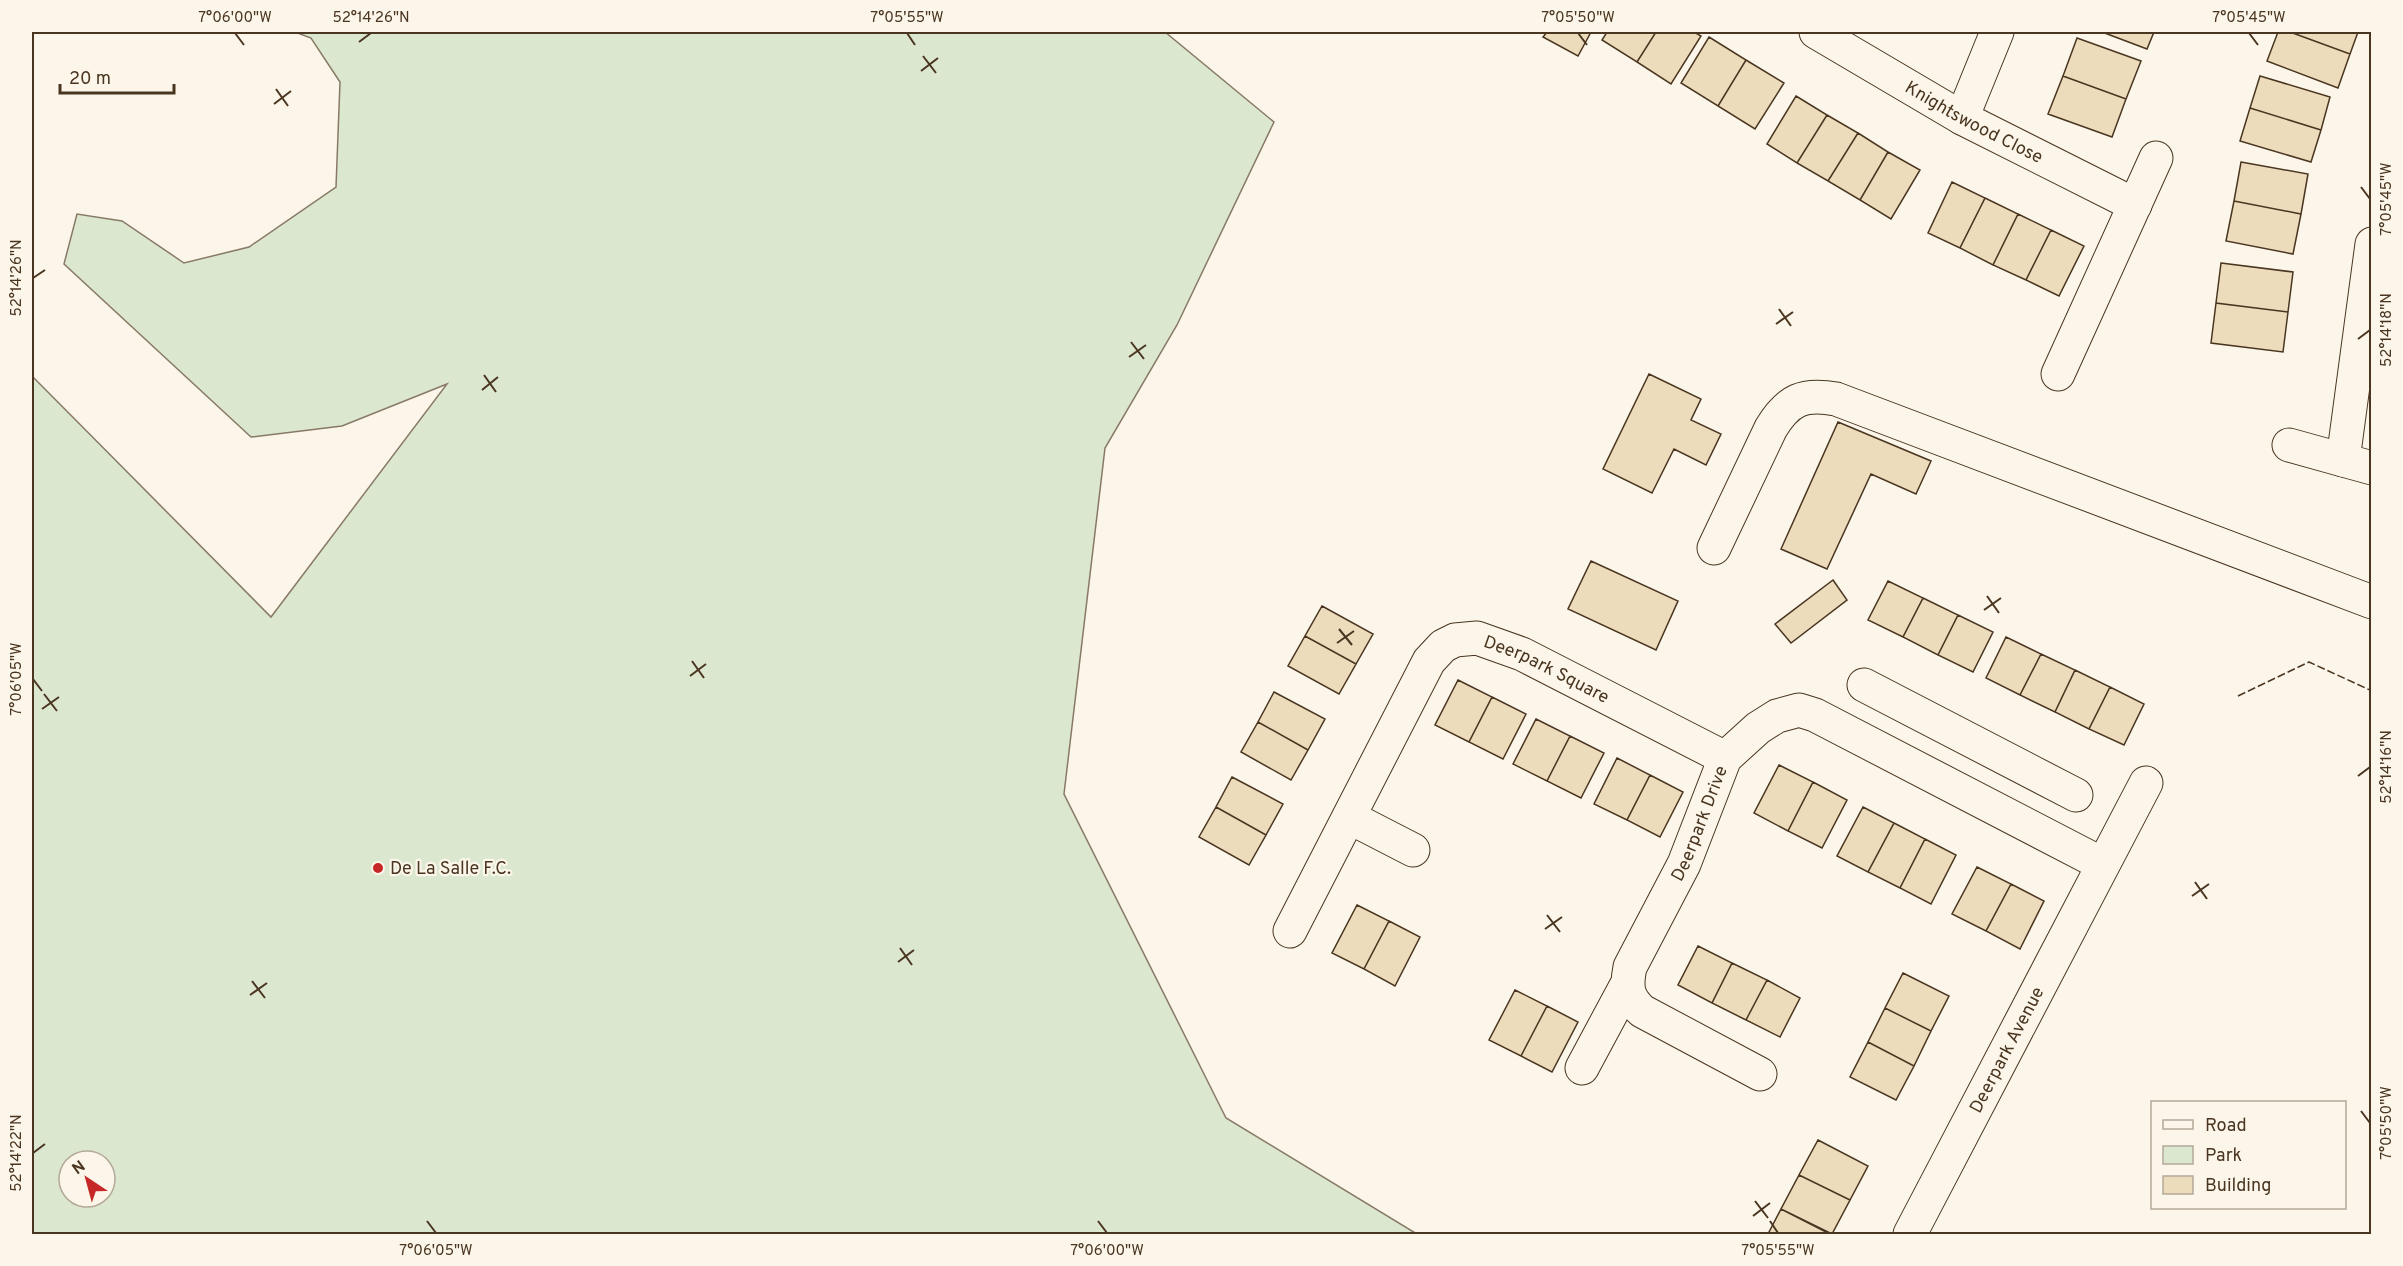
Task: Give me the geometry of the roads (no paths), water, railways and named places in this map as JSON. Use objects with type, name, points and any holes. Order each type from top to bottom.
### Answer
[{"type":"street","name":"Knightswood Close","points":[[1816,32],[1962,118],[2135,205]]},
{"type":"street","points":[[1962,118],[1997,32]]},
{"type":"street","points":[[2058,374],[2156,158]]},
{"type":"street","points":[[2289,446],[2357,464],[2372,244]]},
{"type":"street","points":[[1714,548],[1771,428],[1782,410],[1798,400],[1816,395],[1836,399],[2372,602]]},
{"type":"street","name":"Deerpark Square","points":[[1290,931],[1430,661],[1443,646],[1455,640],[1477,638],[1522,654],[1725,758]]},
{"type":"street","points":[[1864,685],[2076,795]]},
{"type":"street","name":"Deerpark Drive","points":[[1582,1068],[1626,986],[1630,968],[1684,864],[1725,758],[1758,728],[1777,716],[1799,710],[1815,715],[2102,864]]},
{"type":"street","points":[[1914,766],[1937,723]]},
{"type":"street","name":"Deerpark Avenue","points":[[1910,1234],[2146,783]]},
{"type":"street","points":[[1349,817],[1413,850]]},
{"type":"street","points":[[1626,986],[1631,1001],[1642,1011],[1760,1074]]},
{"type":"place","name":"De La Salle F.C.","points":[[378,868]]}]
